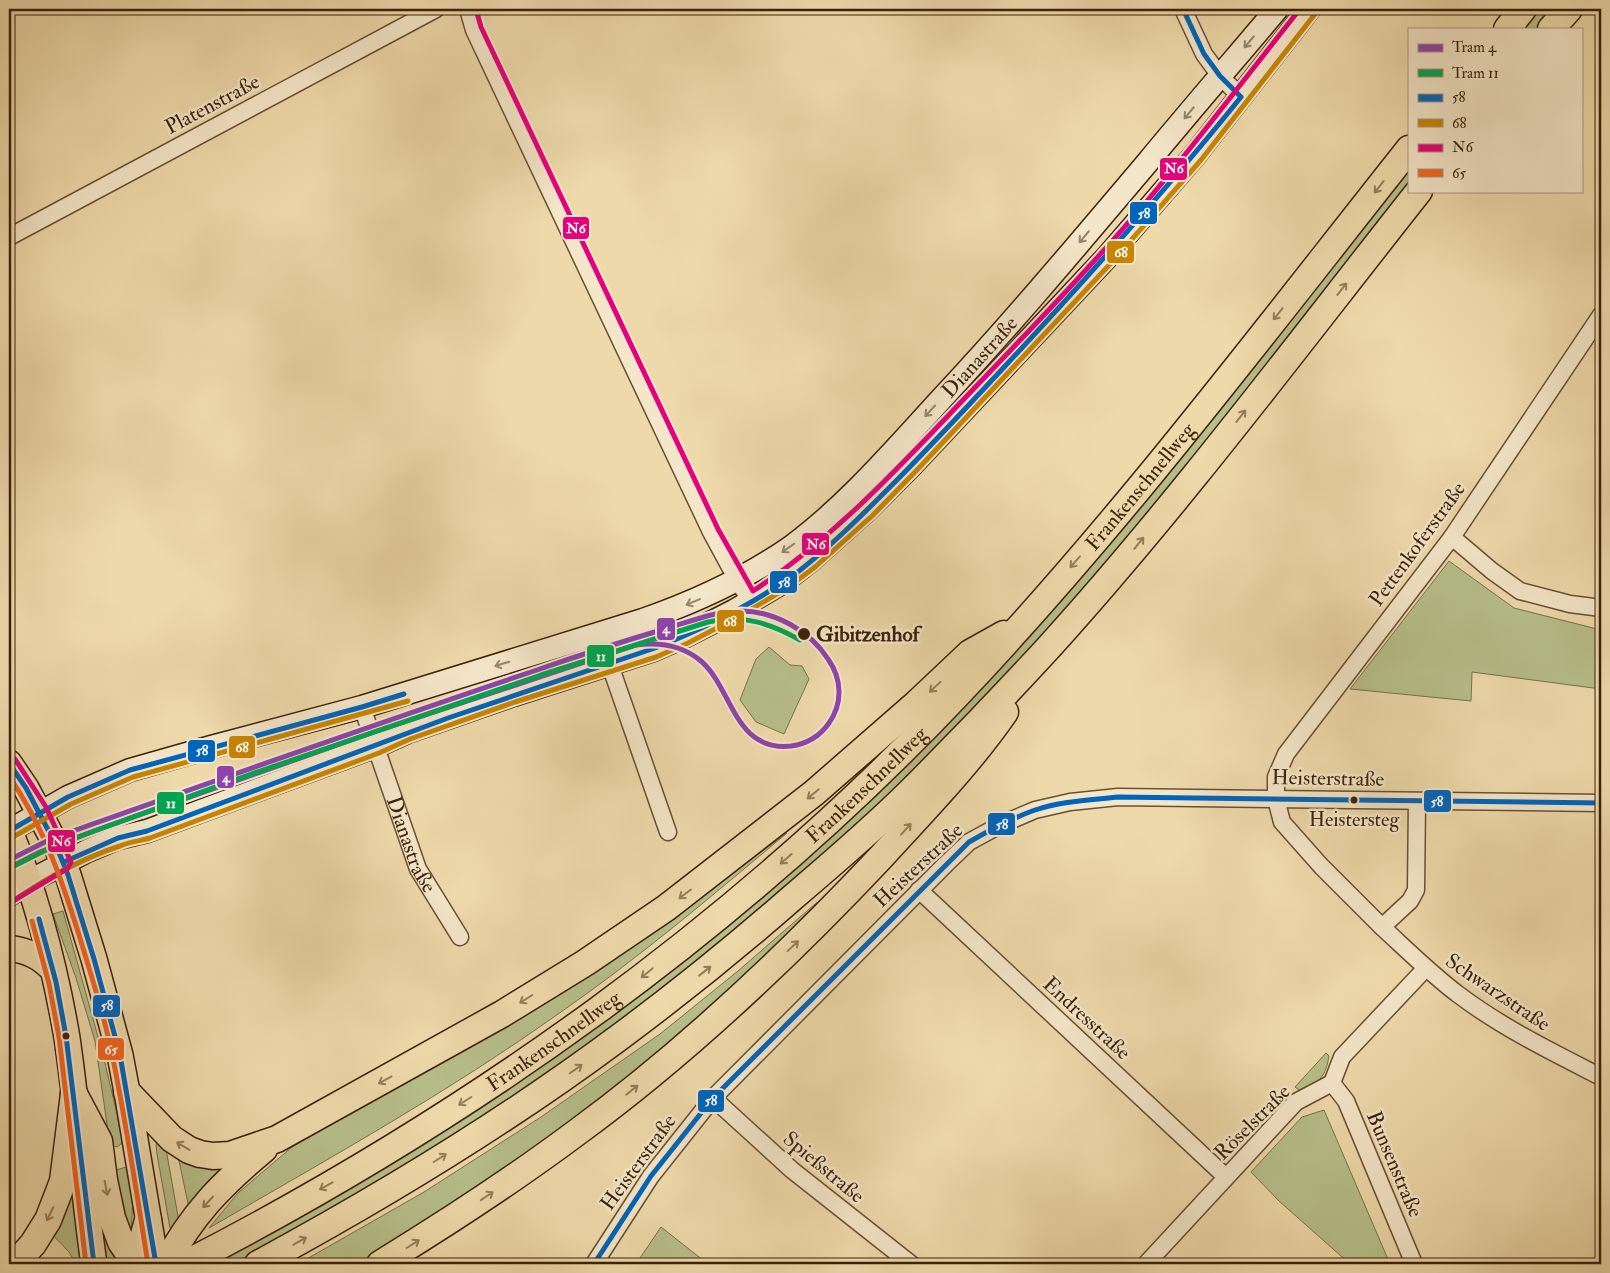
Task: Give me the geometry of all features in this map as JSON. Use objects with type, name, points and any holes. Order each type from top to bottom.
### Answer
[{"type":"highway","points":[[1508,28],[1523,9]]},
{"type":"highway","points":[[1552,28],[1569,9]]},
{"type":"highway","name":"Frankenschnellweg","points":[[185,1264],[363,1166],[484,1089],[592,1015],[725,911],[811,838],[893,760],[960,692],[1022,624],[1139,488],[1408,150]]},
{"type":"highway","name":"Frankenschnellweg","points":[[258,1264],[360,1206],[493,1125],[579,1067],[737,946],[881,819],[909,793],[1050,646],[1134,548],[1218,446],[1418,192]]},
{"type":"highway","points":[[127,1092],[172,1139],[189,1150],[200,1154],[213,1156],[230,1155],[276,1139],[502,1014],[585,963],[666,908],[814,793],[916,704],[970,653],[1022,624]]},
{"type":"highway","points":[[380,1264],[447,1223],[523,1172],[628,1094],[713,1022],[834,906],[984,742],[1050,646]]},
{"type":"highway","points":[[74,1094],[99,1141],[104,1180],[112,1218],[121,1242],[145,1260]]},
{"type":"highway","points":[[15,1264],[33,1244],[48,1220],[57,1197],[62,1181],[74,1094]]},
{"type":"highway","points":[[145,1260],[182,1234],[199,1211],[230,1178],[276,1139]]},
{"type":"highway","points":[[145,1260],[148,1220]]},
{"type":"main road","name":"Dianastraße","points":[[9,830],[77,792],[130,770],[362,707],[643,620],[690,603],[737,580],[798,541],[875,470],[961,378],[1052,275],[1277,9]]},
{"type":"main road","name":"Dianastraße","points":[[18,888],[64,862],[118,838],[147,831],[376,746],[407,732],[638,656],[676,640],[783,582],[824,550],[911,466],[1114,249],[1195,155],[1309,9]]},
{"type":"main road","points":[[9,763],[40,812],[64,862],[106,1002],[127,1092],[148,1220]]},
{"type":"main road","points":[[9,830],[18,888],[53,970],[66,1036],[94,1264]]},
{"type":"main road","points":[[9,948],[34,954],[53,970]]},
{"type":"main road","points":[[99,1141],[106,1152],[112,1157],[120,1157],[126,1154],[136,1144]]},
{"type":"street","name":"Platenstraße","points":[[9,237],[436,9]]},
{"type":"street","points":[[468,9],[474,30],[711,532],[737,580],[751,601]]},
{"type":"street","points":[[1183,9],[1204,54],[1220,76],[1241,96]]},
{"type":"street","name":"Pettenkoferstraße","points":[[1382,927],[1321,866],[1282,822],[1276,799],[1276,777],[1286,754],[1452,537],[1601,315]]},
{"type":"street","points":[[1452,537],[1492,571],[1520,591],[1570,604],[1601,608]]},
{"type":"street","points":[[610,665],[668,832]]},
{"type":"street","name":"Dianastraße","points":[[362,707],[418,869],[460,937]]},
{"type":"street","name":"Heisterstraße","points":[[594,1264],[651,1176],[713,1098],[969,842],[1002,824],[1035,810],[1070,802],[1118,797],[1601,803]]},
{"type":"street","points":[[1382,927],[1410,901],[1416,890],[1417,801]]},
{"type":"street","name":"Endresstraße","points":[[920,890],[1226,1177]]},
{"type":"street","name":"Schwarzstraße","points":[[1382,927],[1426,968],[1459,995],[1508,1028],[1601,1077]]},
{"type":"street","points":[[1332,1084],[1342,1057],[1426,968]]},
{"type":"street","name":"Röselstraße","points":[[1146,1264],[1296,1102],[1332,1084]]},
{"type":"street","name":"Bunsenstraße","points":[[1332,1084],[1346,1101],[1414,1264]]},
{"type":"street","name":"Spießstraße","points":[[713,1098],[792,1170],[912,1264]]},
{"type":"green space","points":[[1538,9],[1555,9],[1538,28],[1522,28]]},
{"type":"green space","points":[[1408,168],[1408,189],[1150,515],[963,723],[864,821],[715,950],[556,1071],[424,1155],[233,1264],[209,1264],[789,871]]},
{"type":"green space","points":[[1449,561],[1514,608],[1597,629],[1601,657],[1601,689],[1472,672],[1471,701],[1350,689]]},
{"type":"green space","points":[[769,647],[790,665],[802,666],[809,679],[784,734],[756,722],[740,700],[756,659]]},
{"type":"green space","points":[[787,833],[648,948],[519,1041],[388,1124],[209,1228],[238,1193],[292,1147],[622,953]]},
{"type":"green space","points":[[853,880],[731,995],[539,1151],[386,1249],[359,1264],[298,1264],[424,1192],[541,1117],[660,1034],[738,971],[815,904]]},
{"type":"green space","points":[[63,911],[103,1055],[123,1139],[117,1147],[110,1145],[95,1041],[76,978],[53,914]]},
{"type":"green space","points":[[1326,1053],[1329,1056],[1328,1063],[1320,1078],[1306,1088],[1299,1090],[1295,1087]]},
{"type":"green space","points":[[1324,1110],[1390,1264],[1350,1264],[1279,1201],[1251,1172],[1302,1117]]},
{"type":"green space","points":[[158,1142],[166,1149],[179,1222],[173,1229],[170,1228],[157,1154],[156,1145]]},
{"type":"green space","points":[[178,1156],[220,1168],[222,1172],[189,1208]]},
{"type":"green space","points":[[130,1167],[133,1199],[131,1232],[128,1233],[113,1171]]},
{"type":"green space","points":[[71,1193],[77,1194],[85,1264],[76,1264],[69,1252],[52,1234]]},
{"type":"green space","points":[[104,1225],[120,1264],[105,1264],[100,1227]]},
{"type":"green space","points":[[661,1227],[708,1264],[636,1264]]},
{"type":"tram line","name":"4","points":[[9,860],[53,838],[295,753],[569,659],[713,615],[732,611],[754,612],[790,624],[812,640],[820,649],[833,667],[838,683],[839,699],[837,707],[829,723],[821,732],[812,739],[797,745],[772,745],[757,739],[746,729],[712,673],[701,661],[686,651],[670,646],[636,645],[371,733],[94,831],[40,852],[9,868]]},
{"type":"tram line","name":"11","points":[[12,867],[56,845],[237,779],[541,675],[708,622],[732,619],[756,622],[778,629],[800,640]]},
{"type":"transit line","name":"N6","points":[[476,9],[481,27],[718,529],[753,591],[811,548],[864,501],[915,451],[1057,301],[1147,201],[1300,9]]},
{"type":"transit line","name":"58","points":[[64,862],[118,838],[147,831],[448,718],[655,648],[730,614],[783,583],[799,571],[867,510],[978,395],[1127,232],[1241,97],[1220,76],[1204,54],[1183,9]]},
{"type":"transit line","name":"68","points":[[13,901],[65,870],[127,843],[150,838],[379,753],[410,739],[515,702],[656,657],[738,617],[787,588],[815,567],[872,516],[1113,261],[1201,160],[1315,14]]},
{"type":"transit line","name":"58","points":[[9,831],[68,797],[130,770],[404,694]]},
{"type":"transit line","name":"68","points":[[13,837],[71,804],[133,777],[408,701]]},
{"type":"transit line","name":"N6","points":[[13,901],[68,868],[71,862],[46,807],[15,759]]},
{"type":"transit line","name":"58","points":[[9,763],[26,788],[56,845],[68,875],[94,959],[120,1055],[156,1264]]},
{"type":"transit line","name":"65","points":[[9,776],[32,814],[50,852],[72,914],[97,996],[110,1043],[118,1085],[148,1264]]},
{"type":"transit line","name":"58","points":[[594,1264],[651,1176],[713,1098],[969,842],[1010,820],[1035,810],[1055,805],[1118,797],[1601,803]]},
{"type":"transit line","name":"58","points":[[39,919],[56,982],[66,1036],[94,1264]]},
{"type":"transit line","name":"65","points":[[32,921],[49,984],[59,1037],[86,1264]]},
{"type":"place","name":"Gibitzenhof","points":[[804,634]]},
{"type":"place","name":"Heistersteg","points":[[1354,800]]}]
